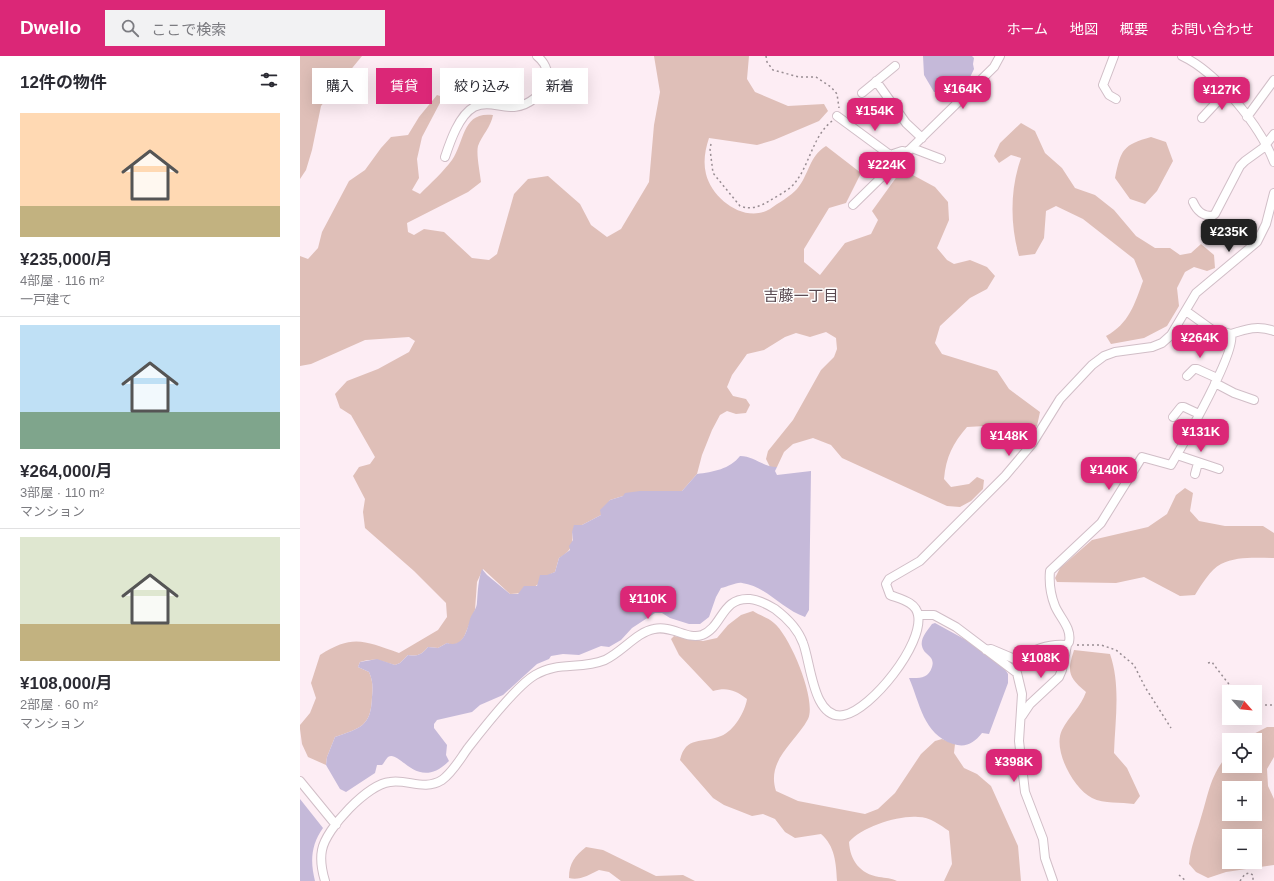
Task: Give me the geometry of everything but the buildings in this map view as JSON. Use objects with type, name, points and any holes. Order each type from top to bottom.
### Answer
[{"type":"street","points":[[445,157],[462,119],[472,108],[482,104],[513,108],[522,107],[540,95],[546,82],[547,71],[543,62],[537,56]]},
{"type":"street","points":[[853,206],[994,67],[1000,56]]},
{"type":"street","points":[[1114,56],[1103,84],[1109,95],[1116,99]]},
{"type":"street","points":[[1182,56],[1194,58],[1227,91],[1247,117],[1274,162]]},
{"type":"street","points":[[862,93],[894,66]]},
{"type":"street","points":[[1247,117],[1274,80]]},
{"type":"street","points":[[876,82],[906,123],[922,138]]},
{"type":"street","points":[[1202,118],[1227,91]]},
{"type":"street","points":[[837,116],[890,155],[909,150],[941,159]]},
{"type":"street","points":[[1193,202],[1196,209],[1203,214],[1212,216],[1215,214],[1240,166],[1245,160],[1265,145],[1274,134]]},
{"type":"street","points":[[325,881],[321,860],[322,850],[328,835],[359,799],[378,785],[389,782],[400,781],[422,786],[440,781],[454,768],[468,747],[503,707],[534,676],[560,666],[582,666],[605,660],[622,651],[638,637],[653,629],[672,628],[687,635],[697,636],[712,630],[726,609],[740,600],[748,599],[762,601],[777,611],[795,628],[804,644],[818,699],[822,706],[834,715],[841,716],[855,710],[887,683],[895,674],[909,651],[916,629],[918,614],[910,602],[890,595],[886,584],[889,579],[920,561],[1004,476],[1032,444],[1060,399],[1092,365],[1104,356],[1114,352],[1152,348],[1162,343],[1171,335],[1196,293],[1257,242],[1266,224],[1274,193]]},
{"type":"street","points":[[1186,311],[1212,328],[1231,334],[1263,327],[1274,331]]},
{"type":"street","points":[[1022,716],[1030,704],[1059,677],[1070,636],[1055,606],[1050,580],[1050,571],[1102,522],[1142,457],[1171,465],[1216,380],[1232,345],[1233,338],[1231,334]]},
{"type":"street","points":[[1187,376],[1194,369],[1197,369],[1234,393],[1254,400]]},
{"type":"street","points":[[1173,417],[1181,407],[1199,414]]},
{"type":"street","points":[[1176,455],[1219,469]]},
{"type":"street","points":[[1195,474],[1198,463]]},
{"type":"street","points":[[918,614],[934,615],[956,627],[1017,673],[1022,694],[1022,716],[1019,741],[1025,792],[1043,839],[1045,858],[1053,881]]},
{"type":"street","points":[[986,650],[991,649],[1017,660],[1043,646],[1056,644],[1067,645]]},
{"type":"street","points":[[300,781],[336,825]]},
{"type":"path","points":[[711,144],[712,169],[717,178],[740,206],[746,208],[757,207],[794,184],[817,139],[826,126],[837,116],[839,102],[837,94],[831,86],[816,77],[799,77],[773,70],[767,62],[766,56]]},
{"type":"path","points":[[1067,645],[1101,645],[1116,650],[1134,666],[1145,687],[1171,728]]},
{"type":"path","points":[[1208,664],[1212,662],[1230,685]]},
{"type":"path","points":[[1262,705],[1274,704]]},
{"type":"path","points":[[1241,881],[1245,874],[1252,873],[1253,881]]},
{"type":"path","points":[[1179,874],[1186,881]]},
{"type":"shaded area","points":[[300,56],[362,56],[352,68],[312,68],[312,104],[323,104],[306,170],[300,179]]},
{"type":"shaded area","points":[[654,56],[749,56],[747,79],[755,92],[788,106],[824,104],[828,111],[819,121],[774,140],[757,145],[709,138],[705,160],[706,174],[709,183],[715,192],[722,200],[731,206],[740,211],[750,213],[760,213],[770,209],[794,192],[801,184],[816,155],[826,146],[861,173],[846,203],[829,208],[804,249],[804,262],[820,275],[845,243],[871,234],[878,220],[872,211],[898,175],[911,174],[935,187],[948,202],[949,220],[937,248],[947,260],[954,264],[970,260],[987,267],[995,276],[987,289],[970,298],[940,326],[935,343],[942,354],[997,371],[1009,389],[1040,412],[1037,426],[1025,439],[1002,433],[985,426],[967,427],[948,457],[944,479],[951,487],[969,484],[977,477],[984,480],[983,489],[971,501],[960,507],[947,506],[842,458],[831,445],[813,438],[793,444],[784,452],[777,467],[770,467],[766,459],[768,451],[793,420],[821,370],[834,357],[837,349],[836,338],[826,332],[810,337],[796,333],[785,337],[764,350],[747,354],[732,375],[727,387],[733,396],[746,399],[750,405],[746,413],[736,414],[727,411],[720,415],[702,455],[697,474],[682,491],[623,496],[610,500],[601,515],[572,532],[572,544],[568,551],[559,558],[555,572],[534,587],[521,593],[510,594],[483,569],[477,582],[475,610],[464,637],[459,643],[452,645],[447,643],[438,648],[428,647],[420,654],[414,656],[408,655],[400,663],[395,665],[374,660],[360,662],[358,667],[369,672],[371,678],[373,691],[369,715],[362,725],[335,737],[327,757],[326,765],[308,757],[302,744],[300,725],[310,713],[316,698],[311,683],[320,655],[331,648],[350,642],[377,645],[399,653],[438,630],[447,617],[446,603],[414,571],[365,528],[363,512],[365,499],[353,476],[359,467],[370,464],[375,457],[351,415],[340,408],[335,394],[347,381],[378,369],[409,352],[415,341],[409,337],[365,340],[311,364],[300,366],[300,256],[308,259],[318,248],[322,232],[349,181],[365,170],[391,137],[408,135],[419,117],[430,104],[432,104],[432,101],[437,95],[440,96],[440,103],[422,137],[417,159],[419,178],[412,190],[420,194],[445,169],[452,160],[470,122],[483,115],[493,115],[478,146],[481,182],[468,192],[407,223],[408,232],[414,235],[424,229],[444,232],[472,258],[489,260],[497,254],[514,194],[528,179],[548,176],[580,204],[591,225],[607,237],[621,229],[649,182],[654,125],[660,92]]},
{"type":"shaded area","points":[[923,56],[972,56],[974,58],[974,69],[967,82],[960,90],[934,92],[924,75]]},
{"type":"shaded area","points":[[1021,123],[1035,131],[1045,153],[1062,168],[1075,188],[1095,195],[1114,210],[1136,236],[1155,248],[1170,248],[1180,255],[1191,253],[1201,244],[1214,255],[1215,268],[1207,271],[1194,267],[1185,272],[1177,288],[1179,306],[1167,326],[1144,338],[1111,344],[1106,336],[1114,331],[1126,319],[1134,305],[1143,281],[1134,259],[1083,219],[1056,206],[1046,211],[1044,238],[1035,254],[1019,256],[1014,232],[1012,207],[1017,170],[1021,158],[1011,155],[999,163],[994,156],[1000,143]]},
{"type":"shaded area","points":[[1151,137],[1166,142],[1173,161],[1157,191],[1145,204],[1130,199],[1115,178],[1119,160],[1125,150],[1134,143]]},
{"type":"shaded area","points":[[740,456],[745,456],[772,467],[777,467],[775,471],[777,475],[811,471],[809,610],[805,617],[789,609],[759,588],[751,585],[740,583],[721,588],[709,617],[700,624],[689,624],[670,618],[662,613],[655,613],[632,628],[621,640],[609,647],[601,646],[579,655],[563,654],[551,656],[549,659],[537,664],[503,695],[480,705],[472,712],[437,720],[434,724],[434,728],[447,745],[446,755],[449,761],[438,770],[428,773],[419,772],[393,756],[388,757],[382,765],[377,765],[375,773],[346,792],[340,789],[326,765],[327,757],[335,737],[362,725],[369,715],[371,707],[373,688],[371,678],[369,672],[358,667],[360,662],[377,659],[395,665],[400,663],[408,655],[414,656],[420,654],[428,647],[438,648],[447,643],[452,644],[461,641],[466,633],[470,619],[477,604],[482,569],[510,594],[518,594],[524,586],[537,586],[540,575],[547,575],[555,572],[559,558],[570,550],[569,546],[573,540],[572,532],[574,525],[582,525],[601,515],[600,510],[610,500],[623,496],[625,493],[640,491],[682,491],[697,474],[715,471],[726,467]]},
{"type":"shaded area","points":[[1185,488],[1193,493],[1190,511],[1199,521],[1225,526],[1263,526],[1274,533],[1274,558],[1254,558],[1227,561],[1217,567],[1210,574],[1195,595],[1180,596],[1144,577],[1116,583],[1057,582],[1055,578],[1060,568],[1092,540],[1148,527],[1167,514],[1176,495]]},
{"type":"shaded area","points":[[753,611],[774,623],[780,630],[794,654],[809,698],[810,710],[808,719],[778,761],[774,780],[776,791],[798,801],[865,814],[878,809],[895,793],[921,754],[935,741],[942,739],[955,744],[954,753],[964,768],[977,774],[991,786],[1018,846],[1021,881],[944,881],[952,864],[949,831],[927,818],[910,817],[891,820],[871,827],[862,831],[849,842],[851,855],[861,869],[872,875],[897,881],[837,881],[832,849],[821,834],[795,838],[785,832],[775,819],[763,814],[752,816],[724,805],[713,798],[680,760],[686,747],[691,744],[726,734],[734,726],[744,710],[747,699],[739,693],[727,689],[713,691],[679,655],[671,639],[674,636],[703,641],[717,638],[728,625],[741,615]]},
{"type":"shaded area","points":[[935,623],[966,640],[1005,669],[1008,674],[1008,683],[989,734],[982,733],[976,740],[966,745],[953,744],[935,733],[924,717],[909,678],[926,676],[933,665],[931,658],[923,650],[922,640],[932,624]]},
{"type":"shaded area","points":[[1074,650],[1110,654],[1116,691],[1114,753],[1127,768],[1140,796],[1134,804],[1107,802],[1092,798],[1078,786],[1072,778],[1062,758],[1060,738],[1062,730],[1086,692],[1072,678],[1070,664]]},
{"type":"shaded area","points":[[1267,727],[1274,727],[1274,757],[1267,769],[1268,786],[1274,799],[1274,865],[1262,867],[1262,829],[1222,829],[1222,869],[1247,869],[1226,872],[1208,878],[1196,872],[1189,864],[1192,847],[1213,778],[1222,762],[1222,773],[1262,773],[1262,733],[1255,733]]},
{"type":"shaded area","points":[[300,799],[323,828],[316,841],[313,853],[312,867],[315,881],[300,881]]},
{"type":"shaded area","points":[[586,847],[603,850],[656,876],[683,875],[695,881],[621,881],[609,872],[599,870],[588,876],[576,879],[569,878],[573,860]]},
{"type":"district","name":"吉藤一丁目","points":[[801,295]]}]
